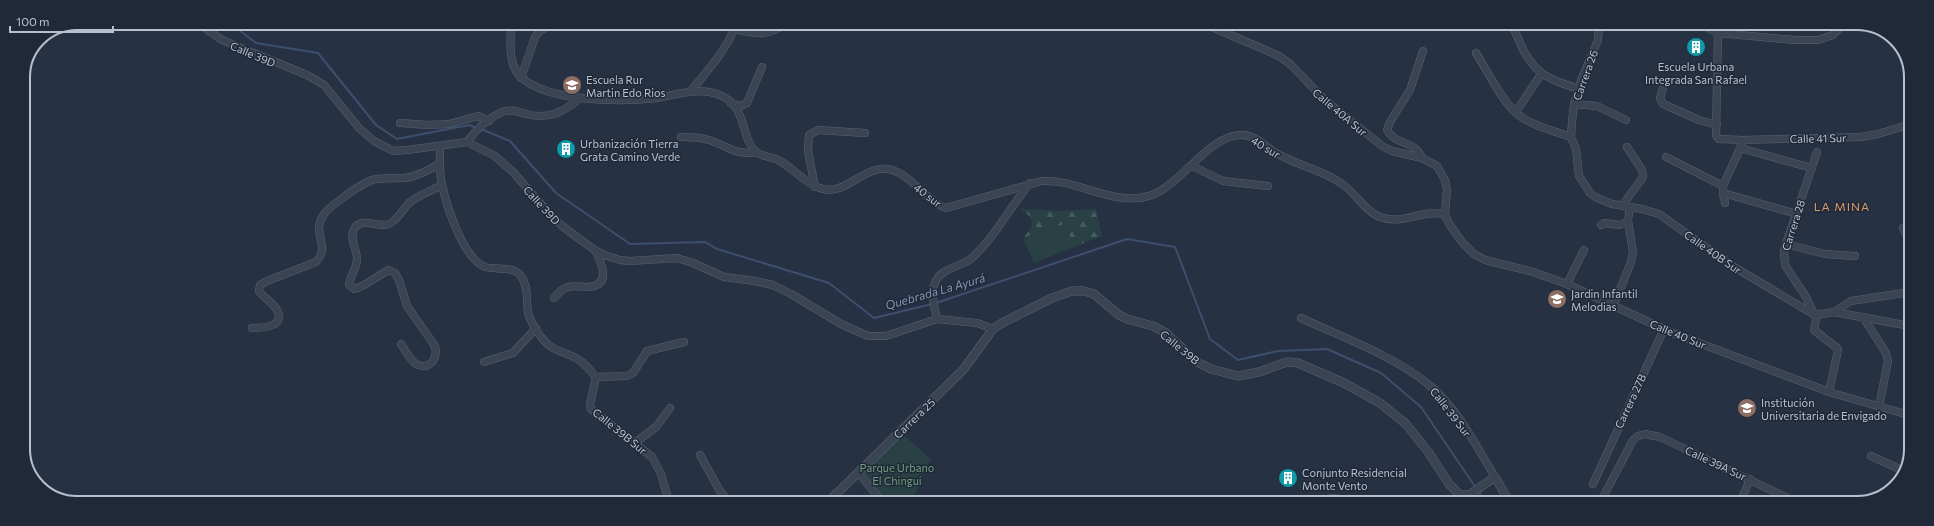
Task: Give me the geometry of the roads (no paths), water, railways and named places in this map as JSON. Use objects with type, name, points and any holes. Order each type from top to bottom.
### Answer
[{"type":"street","name":"Calle 39D","points":[[208,30],[222,40],[307,75],[324,84],[359,128],[374,141],[393,151],[467,142],[495,156],[513,172],[557,221],[596,251],[620,260],[678,258],[724,277],[738,280],[755,280],[773,285],[791,294],[840,324],[868,336],[878,337],[891,335],[937,319]]},
{"type":"street","points":[[511,30],[510,46],[512,61],[521,78],[546,91],[562,96],[580,98],[647,99],[690,92],[714,93],[723,96],[740,106],[747,103],[762,67]]},
{"type":"street","points":[[521,78],[534,38],[542,30]]},
{"type":"street","points":[[690,92],[720,56],[730,40],[734,30]]},
{"type":"street","points":[[745,30],[755,34],[773,30]]},
{"type":"street","name":"Calle 40A Sur","points":[[1219,30],[1279,56],[1290,64],[1324,99],[1369,136],[1392,151],[1422,158],[1437,166],[1445,180],[1445,215]]},
{"type":"street","points":[[1514,30],[1524,54],[1540,74],[1557,82],[1579,89]]},
{"type":"street","name":"Carrera 26","points":[[1590,193],[1579,176],[1576,149],[1571,137],[1574,104],[1598,40],[1599,30]]},
{"type":"street","points":[[1712,30],[1718,33],[1794,40],[1818,40],[1833,35],[1838,30]]},
{"type":"street","points":[[1663,88],[1660,98],[1663,104],[1699,120],[1717,124],[1718,33]]},
{"type":"street","points":[[1422,158],[1417,148],[1392,136],[1387,130],[1390,122],[1410,90],[1423,51]]},
{"type":"street","points":[[1476,53],[1500,92],[1516,112],[1539,125],[1571,137]]},
{"type":"street","points":[[1516,112],[1540,74]]},
{"type":"street","points":[[467,142],[474,133],[487,122],[506,111],[514,111],[533,116],[548,116],[563,111],[580,98]]},
{"type":"street","points":[[731,102],[738,112],[751,146],[757,153]]},
{"type":"street","points":[[1574,104],[1597,106],[1626,120]]},
{"type":"street","points":[[400,123],[428,126],[449,124],[478,116],[487,122]]},
{"type":"street","name":"Calle 41 Sur","points":[[1717,124],[1716,135],[1719,139],[1724,140],[1861,136],[1878,134],[1904,126]]},
{"type":"street","points":[[815,187],[808,151],[809,135],[818,130],[865,133]]},
{"type":"street","name":"40 sur","points":[[815,187],[830,189],[842,188],[874,171],[880,169],[890,169],[908,180],[938,206],[946,208],[1030,183],[1055,180],[1107,195],[1140,198],[1153,194],[1164,187],[1192,166],[1212,147],[1224,139],[1244,134],[1254,138],[1287,159],[1318,170],[1334,178],[1379,217],[1390,220],[1434,213],[1445,215]]},
{"type":"street","points":[[681,137],[708,139],[734,152],[743,154],[757,153],[784,164],[815,187]]},
{"type":"street","points":[[1726,204],[1723,189],[1743,140]]},
{"type":"street","points":[[440,146],[439,164],[442,186],[458,233],[470,255],[485,267],[513,270],[520,275],[527,292],[528,312],[536,328],[550,347],[580,360],[596,377],[627,376],[633,373],[647,351],[684,342]]},
{"type":"street","points":[[1622,206],[1643,176],[1642,170],[1627,147]]},
{"type":"street","points":[[1740,148],[1812,168]]},
{"type":"street","name":"Carrera 28","points":[[1816,314],[1785,264],[1784,251],[1817,152]]},
{"type":"street","points":[[1666,157],[1723,189],[1797,214]]},
{"type":"street","points":[[252,328],[269,327],[276,323],[278,316],[277,310],[263,297],[259,291],[260,285],[266,281],[316,262],[322,255],[323,248],[318,233],[319,223],[329,208],[352,191],[373,180],[388,177],[403,178],[416,175],[439,164]]},
{"type":"street","points":[[1192,166],[1223,181],[1268,186]]},
{"type":"street","points":[[993,329],[977,323],[937,319],[933,291],[935,282],[940,274],[967,262],[980,250],[1030,183]]},
{"type":"street","points":[[400,344],[415,363],[421,366],[429,364],[435,360],[437,354],[435,346],[407,306],[399,280],[395,273],[389,270],[378,275],[359,288],[354,289],[348,285],[357,265],[352,234],[353,229],[359,224],[365,223],[382,226],[390,224],[413,200],[442,186]]},
{"type":"street","name":"Calle 40B Sur","points":[[1590,193],[1602,200],[1659,214],[1734,268],[1816,314]]},
{"type":"street","points":[[1614,306],[1631,262],[1633,252],[1628,221],[1630,207]]},
{"type":"street","name":"Calle 40 Sur","points":[[1445,215],[1462,242],[1474,254],[1485,260],[1536,273],[1568,284],[1664,329],[1829,392],[1879,408],[1904,414]]},
{"type":"street","points":[[1601,225],[1604,223],[1620,225],[1628,221]]},
{"type":"street","points":[[1786,244],[1825,254],[1855,256]]},
{"type":"street","points":[[1568,284],[1584,250]]},
{"type":"street","points":[[554,298],[562,290],[569,286],[589,287],[598,284],[603,278],[604,270],[596,251]]},
{"type":"street","name":"Calle 39B","points":[[993,329],[1052,298],[1072,291],[1084,291],[1094,294],[1126,319],[1153,326],[1166,333],[1198,362],[1211,369],[1238,376],[1259,372],[1287,362],[1298,363],[1344,383],[1380,403],[1394,413],[1406,424],[1418,439],[1449,484],[1465,495]]},
{"type":"street","points":[[1834,312],[1851,301],[1904,293]]},
{"type":"street","points":[[1829,392],[1838,348],[1814,330],[1816,314],[1834,312],[1904,325]]},
{"type":"street","points":[[1863,317],[1886,353],[1888,360],[1879,408]]},
{"type":"street","name":"Calle 39 Sur","points":[[1301,318],[1384,357],[1415,374],[1429,384],[1451,410],[1506,496]]},
{"type":"street","points":[[484,362],[513,353],[536,328]]},
{"type":"street","name":"Carrera 25","points":[[834,496],[963,370],[993,329]]},
{"type":"street","name":"Carrera 27B","points":[[1593,484],[1664,329]]},
{"type":"street","name":"Calle 39B Sur","points":[[596,377],[591,409],[652,457],[657,464],[667,496]]},
{"type":"street","points":[[635,443],[654,429],[670,408]]},
{"type":"street","name":"Calle 39A Sur","points":[[1609,482],[1633,440],[1638,436],[1652,434],[1784,496]]},
{"type":"street","points":[[700,455],[724,496]]},
{"type":"street","points":[[1871,456],[1899,469]]},
{"type":"street","points":[[858,472],[877,496]]},
{"type":"street","points":[[1598,473],[1600,479],[1609,482],[1603,496]]},
{"type":"street","points":[[1465,495],[1495,477]]},
{"type":"street","points":[[1743,496],[1750,479]]},
{"type":"waterway","name":"Quebrada La Ayurá","points":[[239,30],[256,43],[318,53],[376,125],[397,139],[469,125],[477,128]]},
{"type":"waterway","name":"Quebrada La Ayurá","points":[[481,129],[510,141],[556,193],[630,244],[705,242],[717,249],[829,283],[874,318],[932,304]]},
{"type":"waterway","name":"Quebrada La Ayurá","points":[[936,303],[1127,239],[1175,247],[1210,339],[1238,360],[1278,351],[1327,349],[1381,373],[1421,407],[1476,488]]},
{"type":"waterway","name":"Quebrada La Ayurá","points":[[1479,492],[1481,496]]},
{"type":"place","name":"Escuela Urbana Integrada San Rafael","points":[[1696,47]]},
{"type":"place","name":"Escuela Rur Martin Edo Rios","points":[[572,85]]},
{"type":"place","name":"Urbanización Tierra Grata Camino Verde","points":[[566,149]]},
{"type":"place","name":"Jardin Infantil Melodias","points":[[1557,299]]},
{"type":"place","name":"Institución Universitaria de Envigado","points":[[1747,408]]},
{"type":"place","name":"Conjunto Residencial Monte Vento","points":[[1288,478]]},
{"type":"district","name":"LA MINA","points":[[1842,206]]},
{"type":"park label","name":"Parque Urbano El Chinguí","points":[[897,473]]}]
